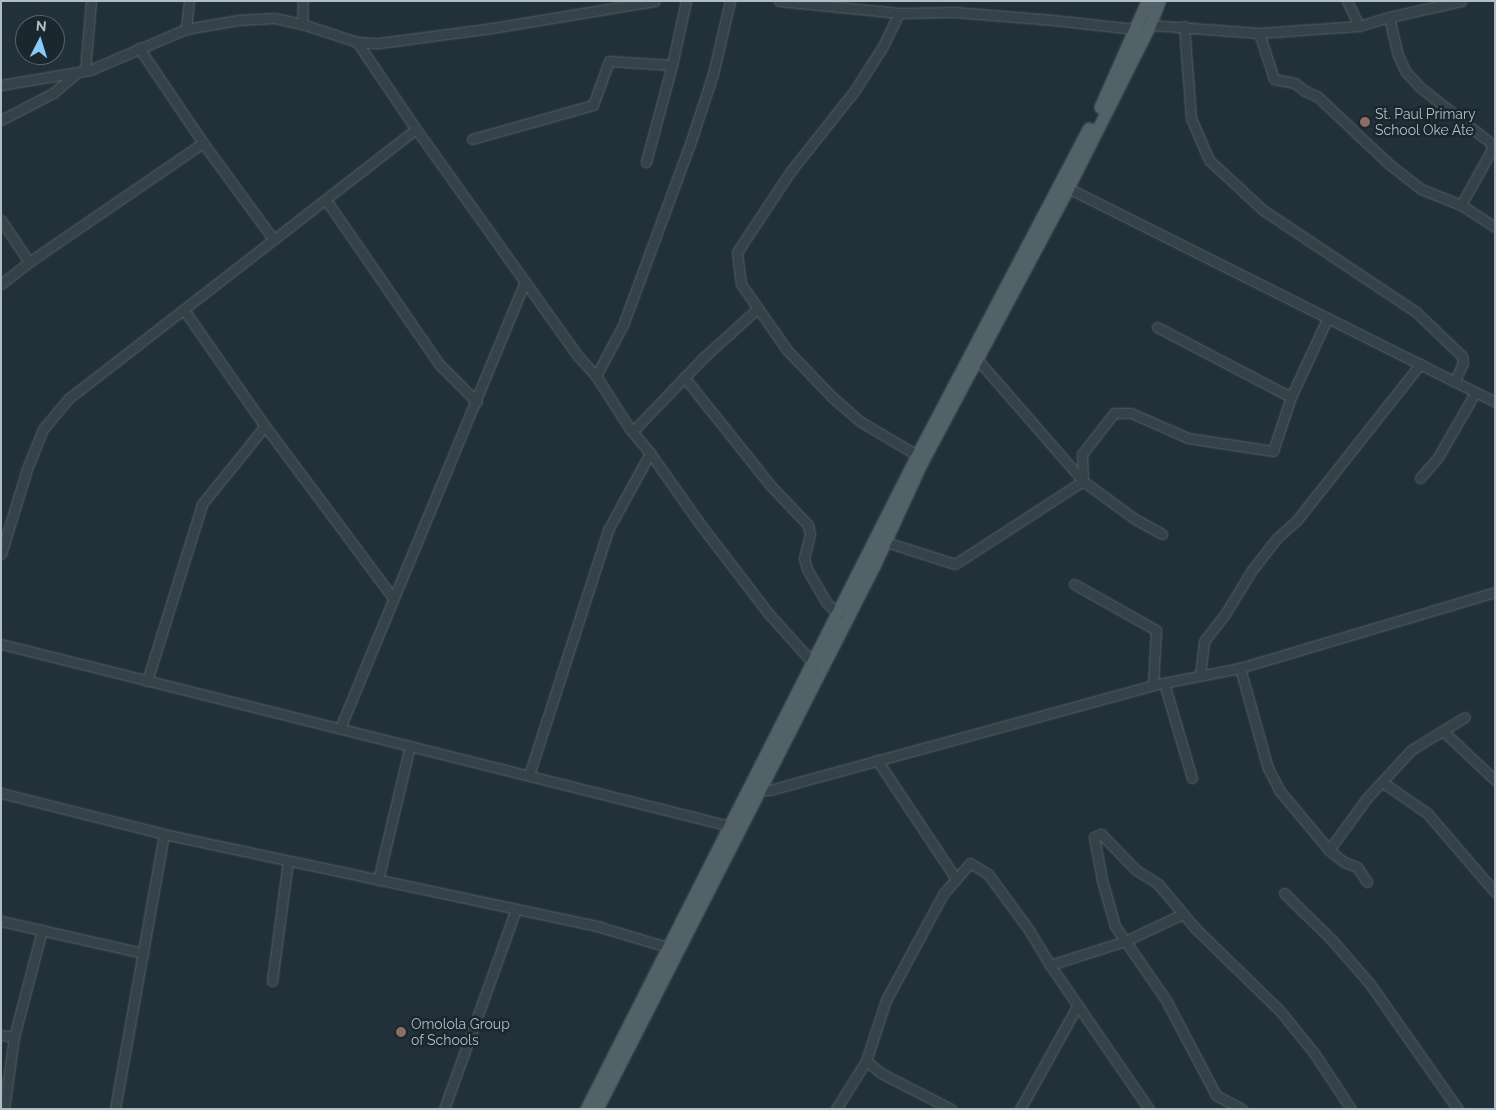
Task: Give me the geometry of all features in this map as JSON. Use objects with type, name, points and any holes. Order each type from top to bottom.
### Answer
[{"type":"main road","points":[[586,1109],[668,947],[735,827],[760,790],[886,542],[922,462],[977,359],[1064,186],[1147,1]]},
{"type":"main road","points":[[597,1109],[813,663],[917,455],[1150,25],[1159,1]]},
{"type":"street","points":[[84,71],[91,1]]},
{"type":"street","points":[[186,28],[189,1]]},
{"type":"street","points":[[302,24],[303,1]]},
{"type":"street","points":[[1,120],[53,93],[84,71],[186,28],[256,18],[274,18],[302,24],[357,42],[402,41],[597,6],[655,1]]},
{"type":"street","points":[[646,162],[672,65],[686,1]]},
{"type":"street","points":[[596,376],[623,325],[689,147],[713,74],[730,1]]},
{"type":"street","points":[[779,1],[826,4],[899,13],[955,12],[1135,29]]},
{"type":"street","points":[[1347,1],[1359,26]]},
{"type":"street","points":[[1150,25],[1259,33],[1359,26],[1389,17],[1461,1]]},
{"type":"street","points":[[899,13],[883,46],[855,90],[790,172],[739,247],[738,260],[741,284],[770,329],[787,350],[832,397],[861,422],[917,455]]},
{"type":"street","points":[[1389,17],[1397,53],[1406,72],[1421,88],[1492,144],[1491,151],[1461,205]]},
{"type":"street","points":[[1184,26],[1191,118],[1209,160],[1263,210],[1416,312],[1464,360],[1454,382]]},
{"type":"street","points":[[1259,33],[1274,79],[1294,83],[1305,91],[1317,96],[1389,164],[1421,189],[1461,205],[1495,227]]},
{"type":"street","points":[[357,42],[416,129],[578,356],[596,376],[700,524],[769,614],[813,663]]},
{"type":"street","points":[[139,48],[203,143],[274,240]]},
{"type":"street","points":[[472,139],[593,105],[609,61],[672,65]]},
{"type":"street","points":[[1,85],[84,71]]},
{"type":"street","points":[[1,554],[27,469],[44,429],[58,409],[68,399],[416,129]]},
{"type":"street","points":[[1,284],[29,262],[203,143]]},
{"type":"street","points":[[1064,186],[1495,402]]},
{"type":"street","points":[[326,200],[440,365],[477,402]]},
{"type":"street","points":[[1,220],[29,262]]},
{"type":"street","points":[[340,728],[393,598],[477,402],[525,282]]},
{"type":"street","points":[[633,431],[684,378],[758,308]]},
{"type":"street","points":[[184,310],[265,426],[393,598]]},
{"type":"street","points":[[1083,481],[1082,454],[1114,413],[1130,413],[1188,438],[1273,451],[1291,397],[1327,319]]},
{"type":"street","points":[[1157,327],[1291,397]]},
{"type":"street","points":[[977,359],[1083,481],[1135,519],[1162,534]]},
{"type":"street","points":[[1200,675],[1204,641],[1225,614],[1252,570],[1276,539],[1297,520],[1420,364]]},
{"type":"street","points":[[684,378],[771,486],[808,525],[810,534],[804,558],[807,569],[827,603],[838,614]]},
{"type":"street","points":[[1420,478],[1438,457],[1475,393]]},
{"type":"street","points":[[147,681],[202,504],[265,426]]},
{"type":"street","points":[[529,775],[608,530],[650,453]]},
{"type":"street","points":[[886,542],[955,564],[1083,481]]},
{"type":"street","points":[[1074,584],[1156,630],[1154,685]]},
{"type":"street","points":[[760,790],[770,790],[1154,685],[1240,668],[1495,592]]},
{"type":"street","points":[[1,644],[735,827]]},
{"type":"street","points":[[1240,668],[1268,768],[1275,783],[1284,797],[1329,850],[1344,862],[1358,867],[1367,882]]},
{"type":"street","points":[[1164,683],[1192,778]]},
{"type":"street","points":[[1329,850],[1366,799],[1411,750],[1465,717]]},
{"type":"street","points":[[1443,731],[1495,780]]},
{"type":"street","points":[[378,880],[410,746]]},
{"type":"street","points":[[877,760],[956,879]]},
{"type":"street","points":[[1382,782],[1427,813],[1495,892]]},
{"type":"street","points":[[1,793],[164,834],[600,927],[668,947]]},
{"type":"street","points":[[115,1109],[164,834]]},
{"type":"street","points":[[1242,1109],[1216,1095],[1166,1000],[1116,926],[1102,880],[1094,838],[1101,834],[1136,870],[1158,884],[1183,914],[1233,967],[1281,1012],[1325,1067],[1351,1109]]},
{"type":"street","points":[[272,981],[288,861]]},
{"type":"street","points":[[836,1109],[866,1061],[886,1000],[943,894],[970,862],[988,874],[1029,930],[1050,965],[1150,1109]]},
{"type":"street","points":[[1284,893],[1332,940],[1370,984],[1458,1109]]},
{"type":"street","points":[[444,1109],[516,909]]},
{"type":"street","points":[[1050,965],[1125,941],[1183,914]]},
{"type":"street","points":[[1,921],[143,953]]},
{"type":"street","points":[[4,1109],[14,1037],[42,930]]},
{"type":"street","points":[[1020,1109],[1078,1005]]},
{"type":"street","points":[[1,1035],[14,1037]]},
{"type":"street","points":[[866,1061],[881,1073],[951,1109]]},
{"type":"place","name":"St. Paul Primary School Oke Ate","points":[[1365,122]]},
{"type":"place","name":"Omolola Group of Schools","points":[[401,1032]]}]
